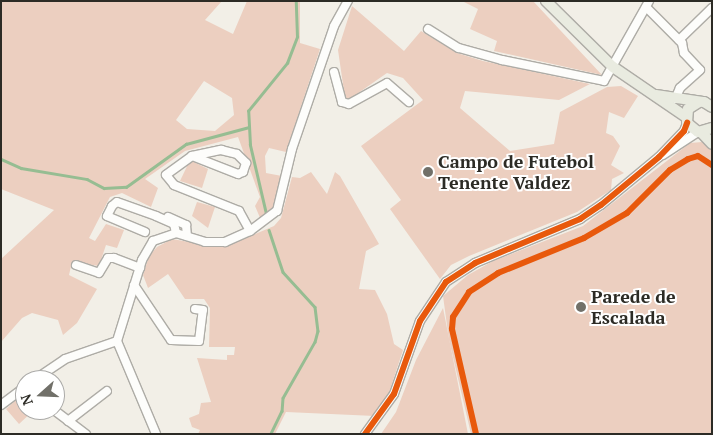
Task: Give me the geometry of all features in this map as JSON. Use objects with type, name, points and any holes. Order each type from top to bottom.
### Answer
[{"type":"main road","points":[[546,1],[613,67],[653,94],[712,144]]},
{"type":"main road","points":[[653,94],[706,103]]},
{"type":"main road","points":[[686,120],[688,109],[706,103]]},
{"type":"main road","points":[[700,132],[712,128]]},
{"type":"street","points":[[156,434],[117,341],[140,268],[153,241],[176,233],[206,242],[225,242],[250,231],[277,211],[292,149],[334,26],[348,1]]},
{"type":"street","points":[[428,30],[459,48],[502,60],[604,81],[648,4],[679,40],[684,53],[700,70],[680,88],[675,98]]},
{"type":"street","points":[[679,40],[712,8]]},
{"type":"street","points":[[334,72],[342,102],[350,104],[387,83],[409,102]]},
{"type":"street","points":[[365,434],[394,394],[420,321],[446,282],[475,263],[580,219],[601,205],[658,157],[684,131],[686,120]]},
{"type":"street","points":[[658,157],[700,132]]},
{"type":"street","points":[[192,156],[238,174],[243,172],[246,163],[237,154],[221,150],[192,156],[174,166],[166,175],[168,180],[239,211],[250,231]]},
{"type":"street","points":[[145,232],[107,216],[112,206],[118,202],[152,214],[174,224],[176,233]]},
{"type":"street","points":[[152,214],[172,218],[186,225],[187,236]]},
{"type":"street","points":[[76,265],[98,273],[108,258],[114,258],[140,268]]},
{"type":"street","points":[[134,285],[171,340],[199,341],[203,310],[196,309]]},
{"type":"street","points":[[49,370],[65,359],[117,341]]},
{"type":"street","points":[[68,421],[107,390]]},
{"type":"street","points":[[1,406],[15,395]]},
{"type":"street","points":[[65,419],[86,434]]},
{"type":"shaded area","points":[[1,1],[222,1],[205,20],[233,34],[247,1],[300,1],[300,43],[320,49],[286,152],[269,148],[265,156],[266,173],[282,176],[275,209],[261,220],[255,206],[260,197],[238,137],[185,151],[145,179],[158,188],[151,207],[122,193],[110,197],[89,238],[95,241],[106,224],[124,230],[117,248],[106,245],[99,266],[72,262],[69,275],[97,289],[77,323],[63,335],[58,320],[32,313],[22,318],[1,342],[1,259],[54,210],[1,189]],"holes":[[[204,81],[232,98],[234,115],[215,131],[187,129],[176,120]]]},
{"type":"shaded area","points":[[462,1],[533,1],[602,75],[494,51],[497,41],[470,29],[478,9]]},
{"type":"shaded area","points":[[352,6],[404,51],[421,31],[457,53],[483,61],[590,84],[559,100],[465,91],[460,108],[510,151],[554,144],[560,112],[607,87],[621,86],[638,96],[624,118],[609,112],[606,133],[613,136],[620,146],[611,165],[624,173],[612,179],[611,190],[577,212],[469,256],[451,265],[440,279],[390,209],[401,200],[361,146],[423,100],[403,78],[387,73],[351,98],[345,98],[338,50]]},
{"type":"shaded area","points":[[702,142],[712,149],[712,434],[471,434],[449,340],[443,296],[468,275],[493,261],[583,226],[690,143]]},
{"type":"shaded area","points":[[190,160],[208,169],[202,188],[180,181]]},
{"type":"shaded area","points":[[311,172],[327,194],[335,172],[340,176],[379,244],[366,251],[359,289],[375,290],[387,314],[394,344],[403,350],[387,399],[375,416],[286,412],[275,434],[198,434],[200,430],[192,427],[189,418],[199,414],[201,403],[211,402],[197,358],[227,360],[227,355],[234,355],[235,347],[209,347],[210,308],[204,299],[185,299],[168,274],[148,288],[143,275],[149,256],[157,247],[172,239],[212,246],[232,244],[274,226],[281,218],[292,177],[300,178]]},
{"type":"shaded area","points":[[197,202],[215,207],[208,228],[192,216]]},
{"type":"shaded area","points":[[443,308],[468,434],[381,434],[396,412],[416,360]]},
{"type":"shaded area","points":[[15,401],[15,419],[6,409]]},
{"type":"waterway","points":[[266,214],[250,145],[248,111],[287,63],[297,37],[296,1]]},
{"type":"waterway","points":[[1,159],[21,168],[87,179],[104,188],[126,187],[186,144],[249,127]]},
{"type":"waterway","points":[[269,230],[283,272],[315,307],[318,331],[315,342],[283,398],[282,411],[271,434]]},
{"type":"cycle path","points":[[365,434],[394,394],[420,321],[446,282],[475,263],[580,219],[601,205],[659,157],[684,131],[687,123]]},
{"type":"cycle path","points":[[476,434],[452,329],[453,317],[469,292],[498,273],[584,238],[627,213],[670,170],[688,159],[698,156],[712,165]]},
{"type":"place","name":"Campo de Futebol Tenente Valdez","points":[[428,172]]},
{"type":"place","name":"Parede de Escalada","points":[[581,307]]}]
